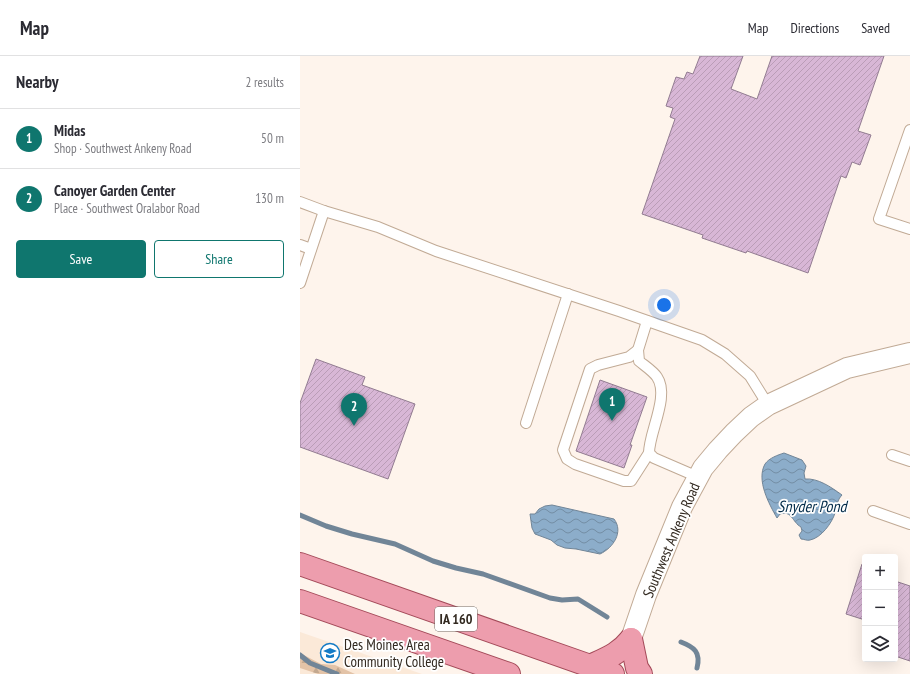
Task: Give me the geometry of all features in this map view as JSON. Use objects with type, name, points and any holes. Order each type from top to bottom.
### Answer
[{"type":"main road","name":"IA 160","points":[[300,564],[613,674]]},
{"type":"main road","name":"IA 160","points":[[300,601],[509,674]]},
{"type":"main road","points":[[590,666],[616,654],[624,648],[631,639]]},
{"type":"main road","points":[[631,639],[632,651],[637,668],[641,674]]},
{"type":"street","name":"Southwest Ankeny Road","points":[[631,639],[646,595],[682,507],[698,477],[718,450],[734,433],[751,417],[768,405],[847,368],[910,353]]},
{"type":"lane","points":[[910,130],[879,219],[910,229]]},
{"type":"lane","points":[[300,202],[378,228],[436,251],[702,340],[725,354],[750,376],[768,405]]},
{"type":"lane","points":[[300,283],[324,211]]},
{"type":"lane","points":[[300,246],[311,250]]},
{"type":"lane","points":[[526,423],[568,294]]},
{"type":"lane","points":[[638,350],[629,357],[598,365],[590,370],[563,450],[567,459],[575,464],[624,481],[631,481],[649,453],[649,443],[662,394],[661,384],[657,376],[639,361],[638,350],[647,321]]},
{"type":"lane","points":[[649,453],[654,458],[698,477]]},
{"type":"lane","points":[[892,455],[910,461]]},
{"type":"lane","points":[[873,511],[910,524]]},
{"type":"shaded area","name":"Des Moines Area Community College","points":[[300,632],[422,674],[300,674]]},
{"type":"green space","points":[[300,653],[321,664],[335,665],[355,674],[318,674],[300,668]]},
{"type":"water","name":"Snyder Pond","points":[[784,453],[802,460],[806,466],[804,473],[805,479],[820,482],[842,495],[838,501],[834,517],[829,525],[814,539],[801,539],[799,535],[802,531],[801,527],[790,515],[784,513],[780,514],[777,518],[770,506],[765,492],[762,477],[765,464],[771,458]]},
{"type":"water","points":[[552,505],[614,519],[618,529],[616,539],[609,548],[600,554],[565,548],[557,545],[551,540],[535,534],[532,528],[530,514],[535,514],[539,509]]},
{"type":"building","points":[[700,56],[743,56],[731,89],[757,99],[772,56],[884,56],[858,131],[871,135],[860,165],[852,162],[846,178],[841,176],[808,273],[747,251],[746,253],[702,238],[703,235],[642,214],[675,119],[670,117],[673,108],[666,106],[676,77],[684,79],[687,72],[693,74]]},
{"type":"building","points":[[316,359],[365,377],[362,385],[415,404],[388,479],[300,447],[300,403]]},
{"type":"building","points":[[600,380],[647,397],[630,445],[632,445],[624,468],[576,451]]},
{"type":"building","points":[[862,564],[862,619],[846,614]]},
{"type":"building","points":[[898,582],[910,586],[910,661],[898,657]]},
{"type":"waterway","points":[[300,515],[326,526],[352,534],[395,544],[433,561],[483,574],[550,598],[562,600],[578,599],[607,617]]},
{"type":"waterway","points":[[681,642],[693,648],[697,654],[697,668]]},
{"type":"waterway","points":[[300,655],[310,663],[337,674]]},
{"type":"place","name":"Midas","points":[[612,421]]},
{"type":"place","name":"Canoyer Garden Center","points":[[354,426]]},
{"type":"place","name":"Des Moines Area Community College","points":[[330,653]]}]
